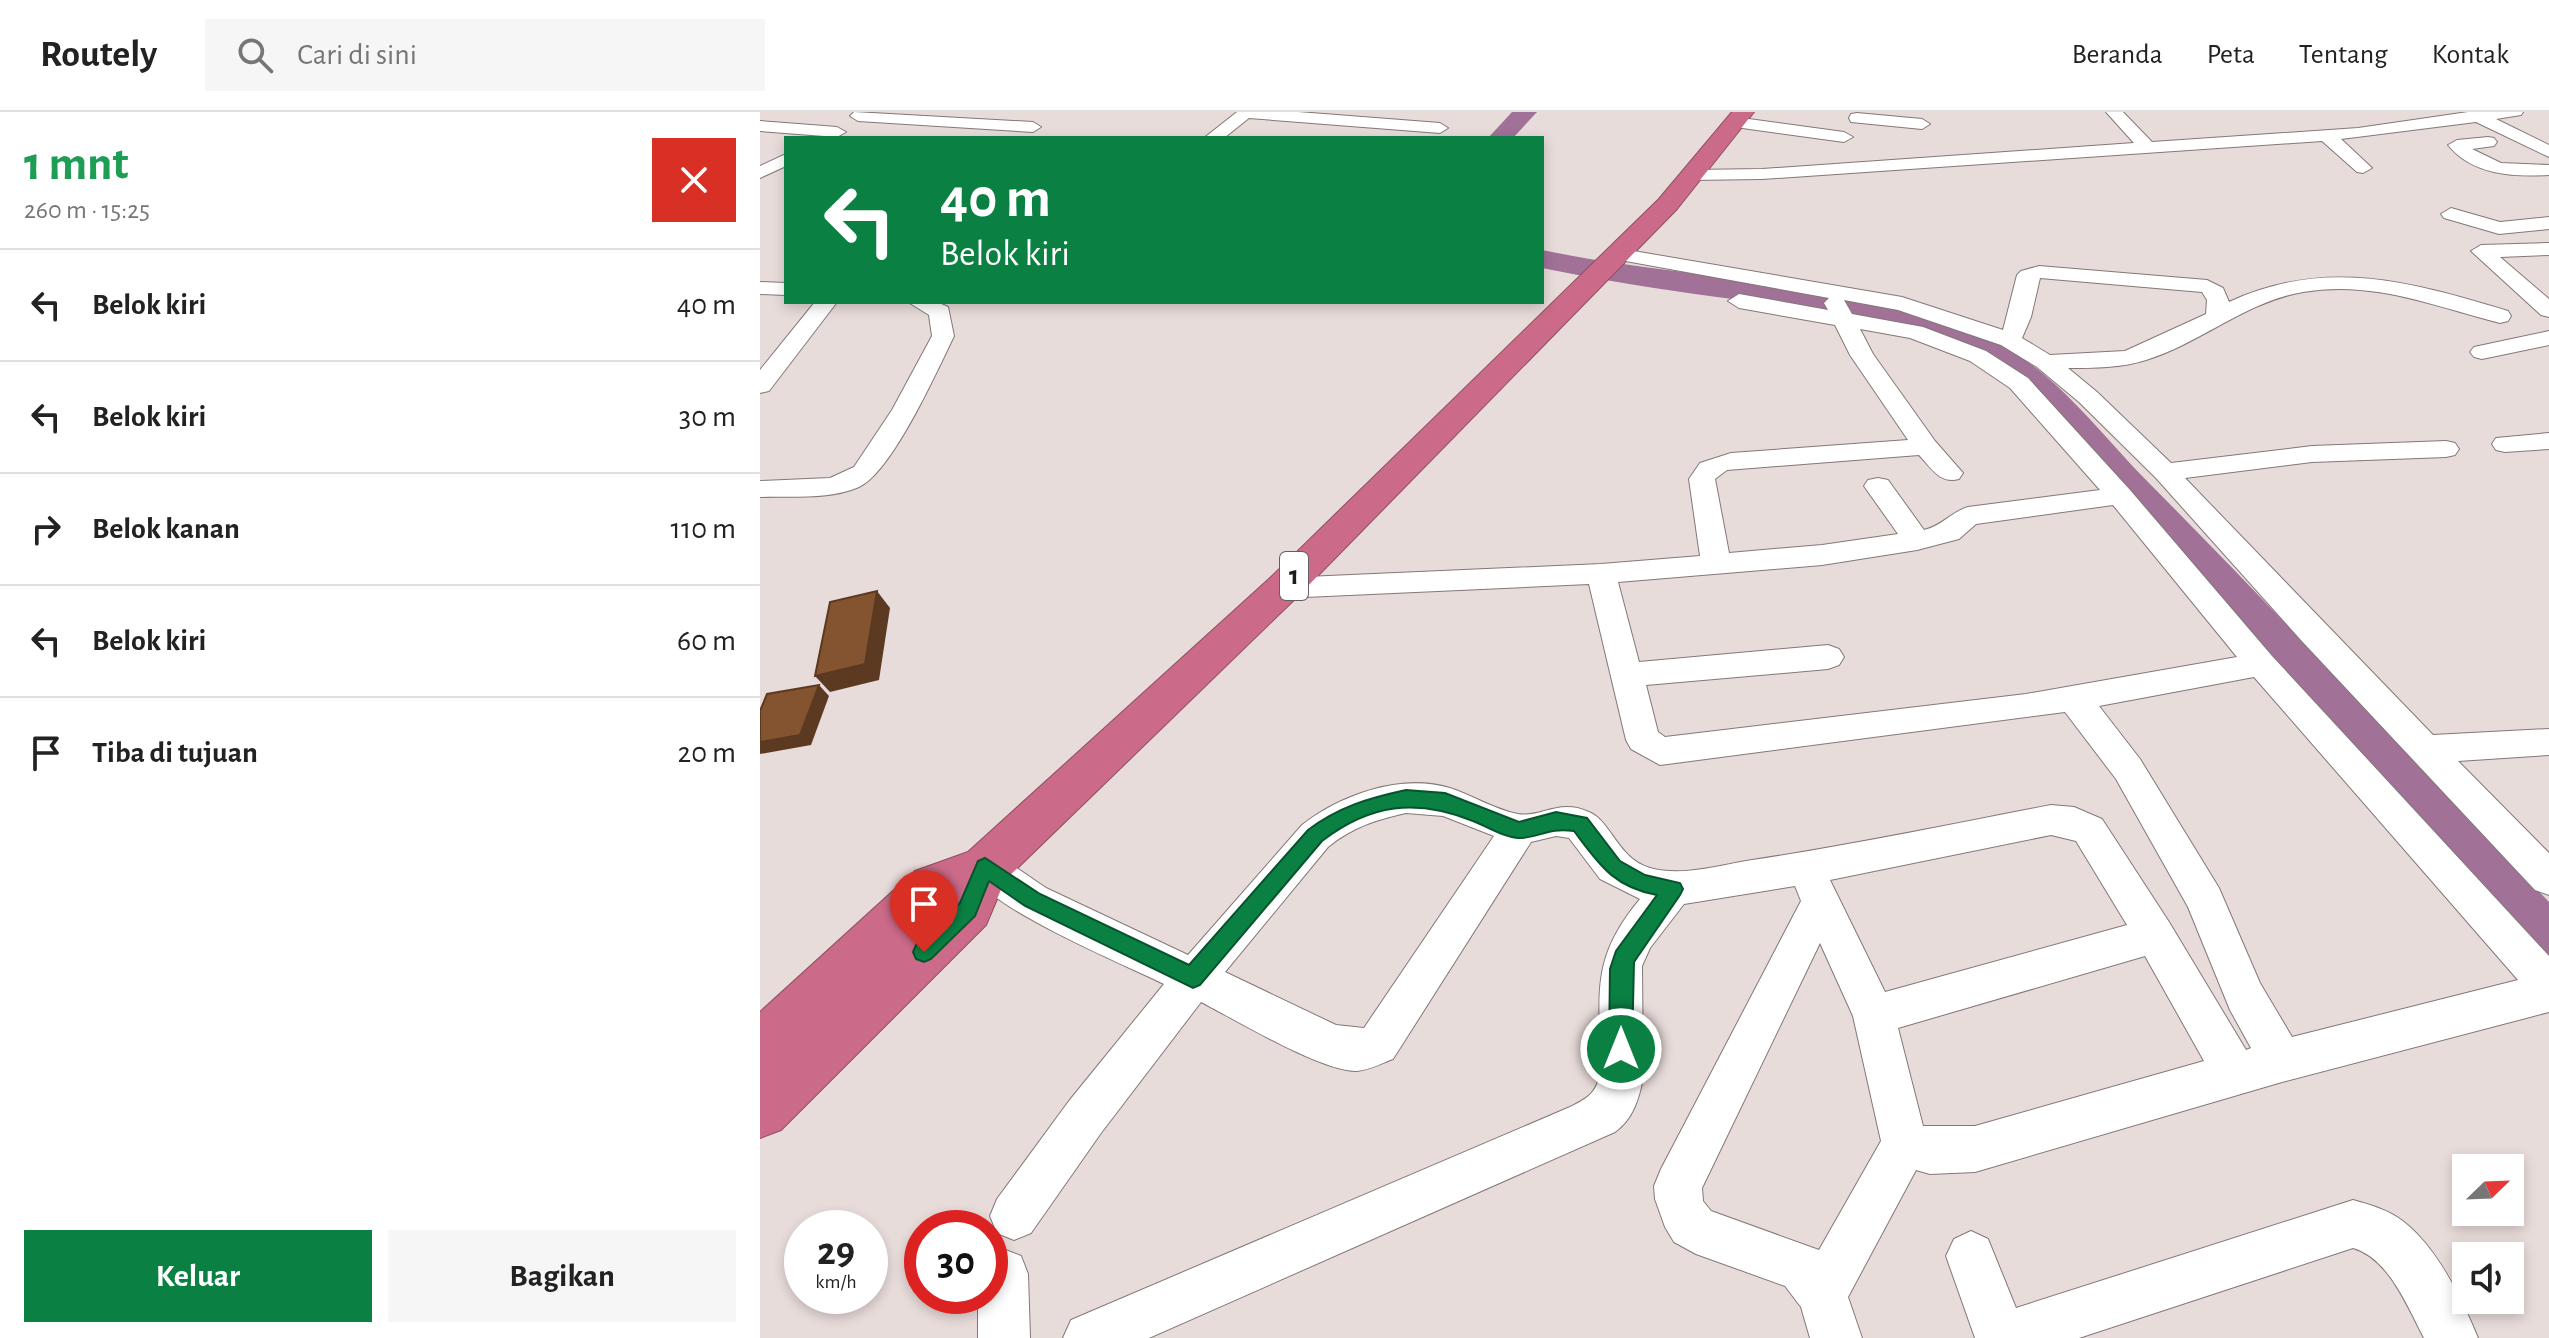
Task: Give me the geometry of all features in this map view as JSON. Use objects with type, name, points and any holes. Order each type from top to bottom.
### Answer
[{"type":"highway","name":"1","points":[[760,1049],[933,886],[985,867],[1283,588],[1668,204],[1738,117]]},
{"type":"highway","name":"1","points":[[760,1109],[968,909],[985,867]]},
{"type":"street","points":[[956,136],[998,112]]},
{"type":"street","points":[[1216,136],[1247,112],[1360,117],[1435,133],[1454,112]]},
{"type":"street","points":[[2114,112],[2147,147]]},
{"type":"street","points":[[2373,112],[2402,127]]},
{"type":"street","points":[[1826,170],[1858,115],[1918,139],[2147,147],[2402,127],[2472,114],[2515,112]]},
{"type":"street","points":[[760,126],[827,135],[866,114],[1033,127]]},
{"type":"street","points":[[2472,114],[2547,167]]},
{"type":"street","points":[[1340,136],[1360,117]]},
{"type":"street","points":[[1738,117],[1844,137]]},
{"type":"street","points":[[2286,120],[2305,134]]},
{"type":"street","points":[[2442,120],[2547,167]]},
{"type":"street","points":[[2325,134],[2363,168]]},
{"type":"street","points":[[1692,175],[1826,170],[1918,139]]},
{"type":"street","points":[[2488,142],[2457,145],[2481,162],[2498,169],[2547,167]]},
{"type":"street","points":[[2451,214],[2499,228],[2544,228]]},
{"type":"street","points":[[2549,249],[2481,251],[2549,310]]},
{"type":"street","points":[[1608,262],[1836,305],[1944,340],[2005,372],[2049,415],[2261,664],[2549,986]]},
{"type":"street","points":[[2009,340],[2019,322],[2027,294],[2028,275],[2039,272],[2207,286],[2216,291],[2219,299],[2216,318]]},
{"type":"street","points":[[2045,362],[2138,355],[2272,293],[2318,283],[2401,286],[2500,316]]},
{"type":"street","points":[[760,288],[784,289]]},
{"type":"street","points":[[1739,301],[1909,306],[2009,340],[2045,362],[2088,397],[2165,472],[2311,631],[2549,878]]},
{"type":"street","points":[[761,383],[824,304]]},
{"type":"street","points":[[760,489],[830,486],[864,473],[904,410],[943,336],[940,312],[923,304]]},
{"type":"street","points":[[1836,305],[1862,355],[1926,447],[1950,473]]},
{"type":"street","points":[[2482,352],[2549,338]]},
{"type":"street","points":[[2505,444],[2549,441]]},
{"type":"street","points":[[1716,564],[1702,479],[1704,472],[1714,465],[1926,447]]},
{"type":"street","points":[[2165,472],[2312,454],[2446,449]]},
{"type":"street","points":[[1878,486],[1917,541]]},
{"type":"street","points":[[1283,588],[1601,574],[1822,555],[1917,541],[1949,533],[1968,516],[2120,496]]},
{"type":"street","points":[[1601,574],[1643,740],[1660,751],[1951,717],[2073,699],[2261,664]]},
{"type":"street","points":[[1628,675],[1828,657]]},
{"type":"street","points":[[2073,699],[2128,769],[2205,900],[2245,996],[2282,1061]]},
{"type":"street","points":[[2426,749],[2549,742]]},
{"type":"street","points":[[1014,1216],[1083,1118],[1193,978],[1315,836],[1335,820],[1365,807],[1406,798],[1445,801],[1519,830],[1556,821],[1580,824],[1613,867],[1641,883],[1673,889],[1814,886],[2051,820],[2074,822],[2089,830],[2155,935],[2236,1075]]},
{"type":"street","points":[[985,867],[1032,900],[1349,1051],[1363,1051],[1378,1044],[1519,830]]},
{"type":"street","points":[[1814,886],[1874,1015],[1905,1144],[1829,1316]]},
{"type":"street","points":[[1814,886],[1678,1186],[1678,1203],[1684,1218],[1696,1230],[1801,1267],[1829,1316]]},
{"type":"street","points":[[1089,1338],[1563,1132],[1613,1105],[1621,1076],[1621,969],[1628,949],[1673,889]]},
{"type":"street","points":[[1874,1015],[2155,935]]},
{"type":"street","points":[[1905,1144],[1930,1151],[1975,1149],[2282,1061],[2549,992]]},
{"type":"street","points":[[1971,1256],[2001,1337],[2353,1224],[2378,1231],[2401,1252],[2452,1338]]},
{"type":"street","points":[[1004,1314],[1004,1338]]},
{"type":"building","points":[[877,591],[865,664],[815,676],[830,602]]},
{"type":"building","points":[[819,685],[800,735],[760,742],[760,711],[767,694]]},
{"type":"waterway","points":[[1502,136],[1525,112]]},
{"type":"waterway","points":[[1544,259],[1650,279],[1815,301],[1869,312],[1922,325],[1995,355],[2035,386],[2073,424],[2549,941]]},
{"type":"route","points":[[924,952],[968,909],[985,867],[1032,900],[1193,978],[1315,836],[1335,820],[1365,807],[1406,798],[1445,801],[1519,830],[1556,821],[1580,824],[1613,867],[1641,883],[1673,889],[1624,958],[1621,969],[1621,1049]]}]
